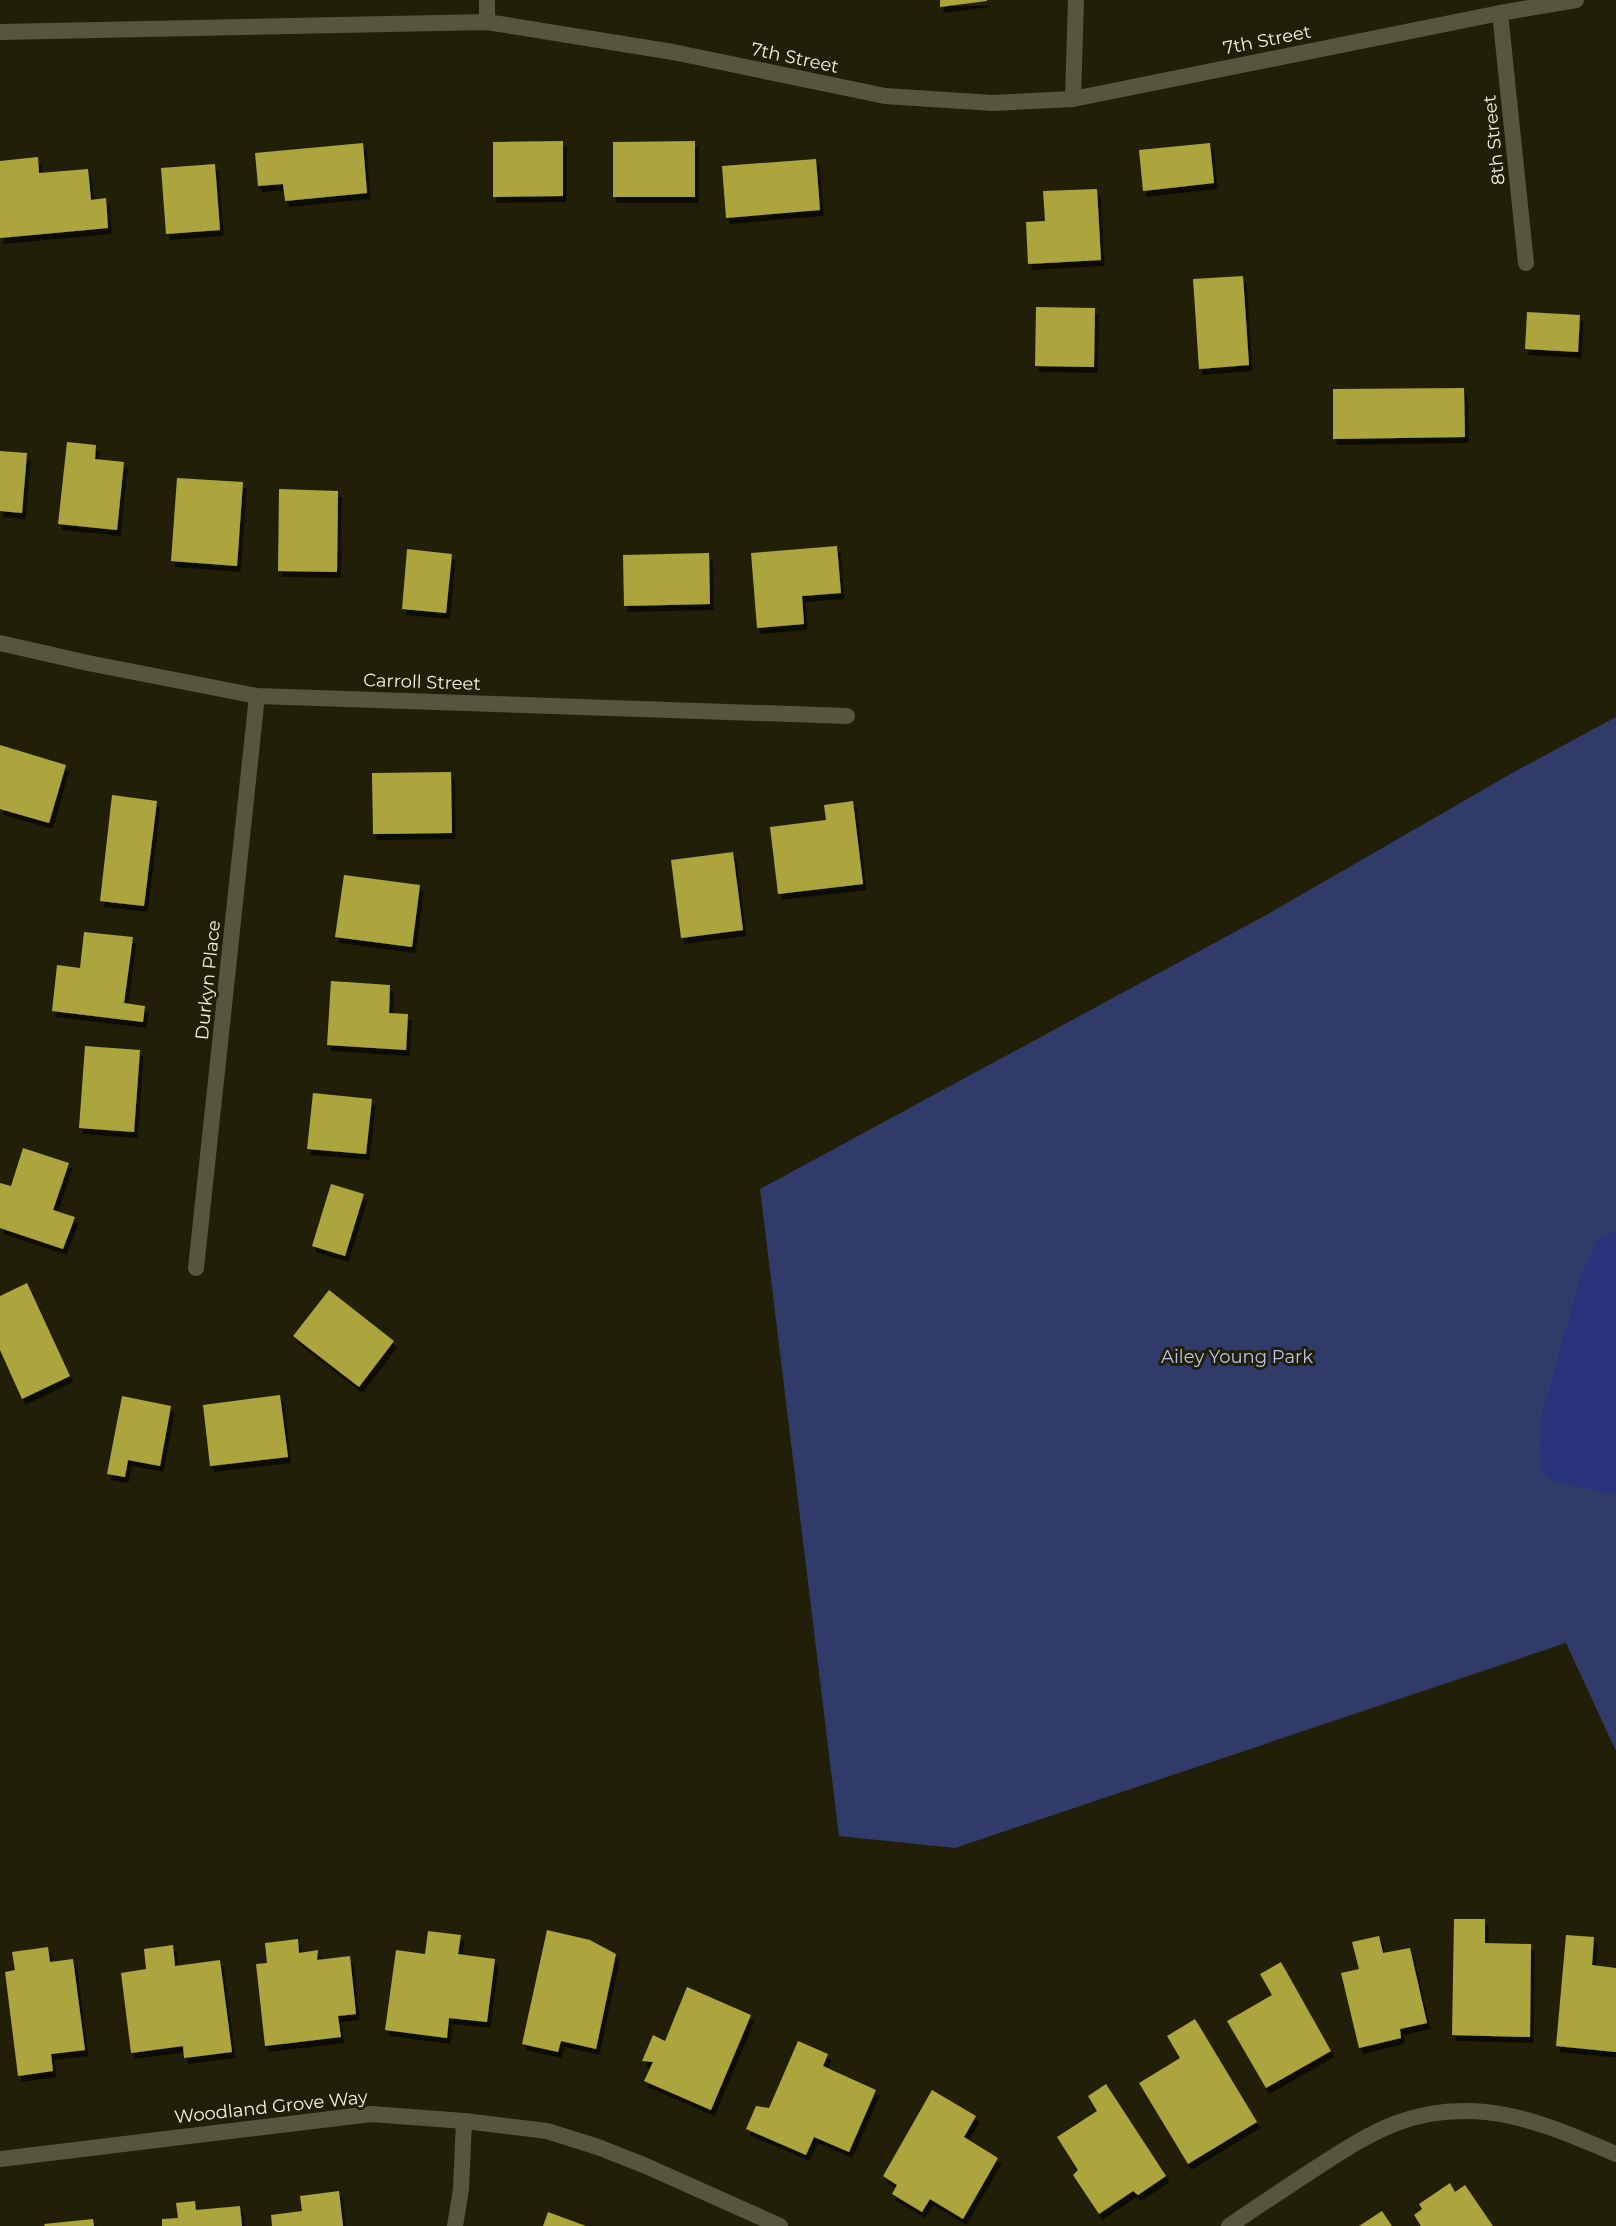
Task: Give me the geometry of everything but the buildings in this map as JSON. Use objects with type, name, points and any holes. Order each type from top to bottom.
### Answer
[{"type":"street","points":[[487,0],[487,22]]},
{"type":"street","points":[[1073,99],[1076,0]]},
{"type":"street","name":"7th Street","points":[[0,32],[487,22],[673,52],[885,96],[993,103],[1073,99],[1500,12],[1576,0]]},
{"type":"street","name":"8th Street","points":[[1500,12],[1526,263]]},
{"type":"street","name":"Carroll Street","points":[[0,643],[88,663],[258,696],[847,716]]},
{"type":"street","name":"Durkyn Place","points":[[196,1268],[258,696]]},
{"type":"street","points":[[1229,2226],[1369,2134],[1417,2116],[1449,2112],[1485,2112],[1520,2119],[1556,2130],[1616,2154]]},
{"type":"street","name":"Woodland Grove Way","points":[[0,2159],[371,2114],[464,2121],[547,2131],[598,2147],[780,2226]]},
{"type":"street","points":[[455,2226],[462,2178],[464,2121]]},
{"type":"green space","name":"Ailey Young Park","points":[[1616,717],[1616,1751],[1566,1643],[955,1848],[839,1836],[760,1189],[1268,914],[1514,772]]},
{"type":"shaded area","points":[[1616,1230],[1616,1495],[1555,1482],[1540,1470],[1541,1418],[1581,1275],[1598,1239]]}]
